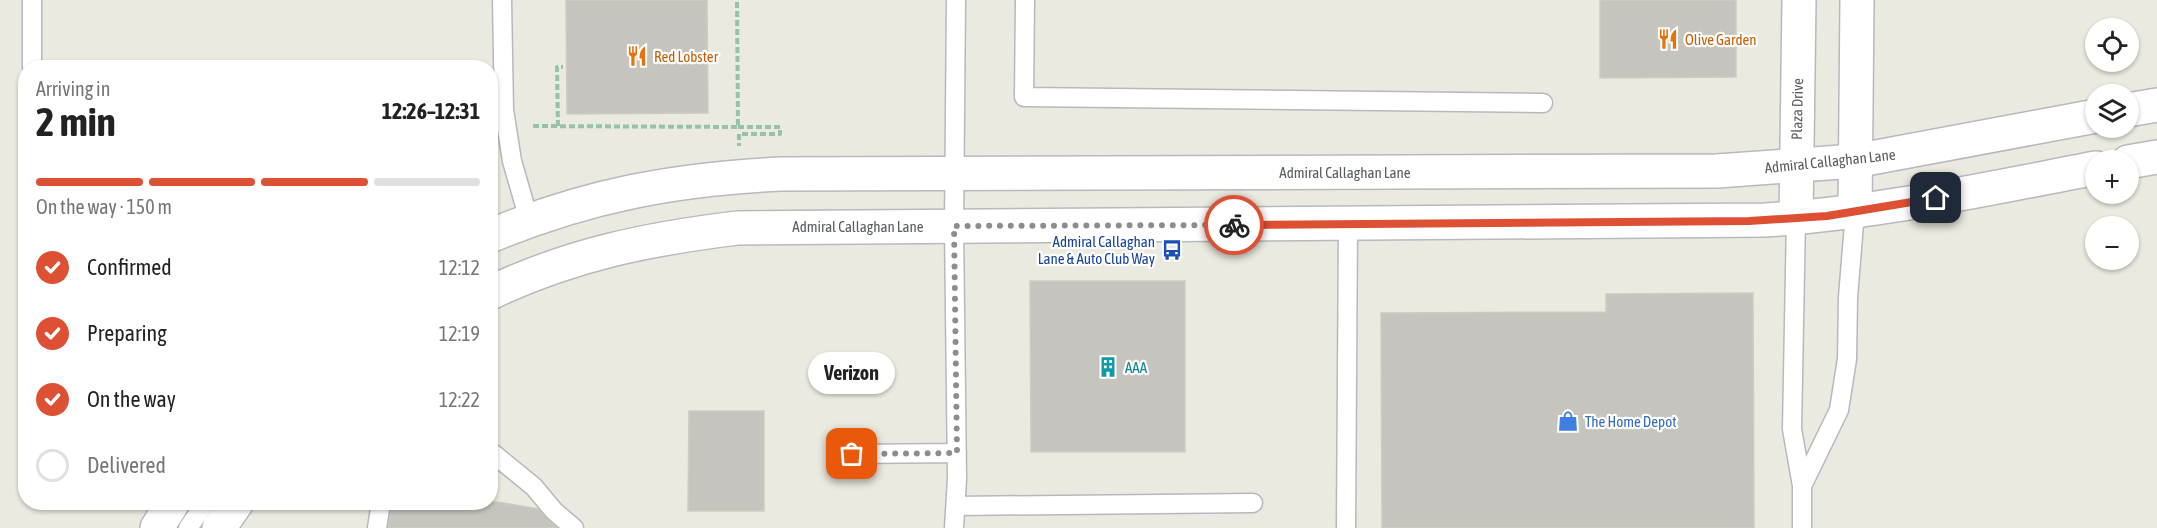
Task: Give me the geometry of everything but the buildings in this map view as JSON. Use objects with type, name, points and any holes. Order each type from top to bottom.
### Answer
[{"type":"main road","name":"Plaza Drive","points":[[1796,218],[1798,0]]},
{"type":"main road","points":[[1855,212],[1857,0]]},
{"type":"main road","points":[[2139,108],[2157,105]]},
{"type":"main road","name":"Admiral Callaghan Lane","points":[[498,233],[580,203],[628,190],[733,176],[1717,171],[1856,161],[2085,118]]},
{"type":"main road","points":[[2139,160],[2157,157]]},
{"type":"main road","name":"Admiral Callaghan Lane","points":[[498,290],[547,269],[595,253],[639,242],[737,228],[1717,222],[1855,212],[2085,170]]},
{"type":"main road","points":[[157,528],[168,510]]},
{"type":"main road","points":[[219,528],[231,510]]},
{"type":"lane","points":[[32,0],[32,60]]},
{"type":"lane","points":[[502,0],[504,110],[512,161],[529,220]]},
{"type":"lane","points":[[954,528],[957,453],[954,226],[956,0]]},
{"type":"lane","points":[[1025,0],[1024,97],[1543,103]]},
{"type":"lane","points":[[1802,486],[1839,410],[1847,359],[1848,297],[1855,212]]},
{"type":"lane","points":[[1796,218],[1792,429],[1802,486],[1802,528]]},
{"type":"lane","points":[[1346,528],[1348,224]]},
{"type":"lane","points":[[852,454],[957,453]]},
{"type":"lane","points":[[498,458],[534,487],[554,511],[574,528]]},
{"type":"lane","points":[[956,506],[1252,502]]},
{"type":"lane","points":[[188,528],[200,510]]},
{"type":"lane","points":[[377,528],[380,510]]},
{"type":"path","points":[[737,0],[738,127]]},
{"type":"path","points":[[558,126],[557,67],[562,67]]},
{"type":"path","points":[[533,126],[780,127],[780,134],[739,134],[739,156]]},
{"type":"way so far","points":[[852,454],[957,453],[954,226],[1234,225]]},
{"type":"place","name":"Olive Garden","points":[[1668,39]]},
{"type":"place","name":"Red Lobster","points":[[637,56]]},
{"type":"place","name":"Admiral Callaghan Lane & Auto Club Way","points":[[1172,250]]},
{"type":"place","name":"AAA","points":[[1108,367]]},
{"type":"place","name":"The Home Depot","points":[[1568,421]]},
{"type":"place","name":"Verizon","points":[[852,454]]},
{"type":"route","points":[[1234,225],[1749,221],[1827,216],[1936,198]]}]
